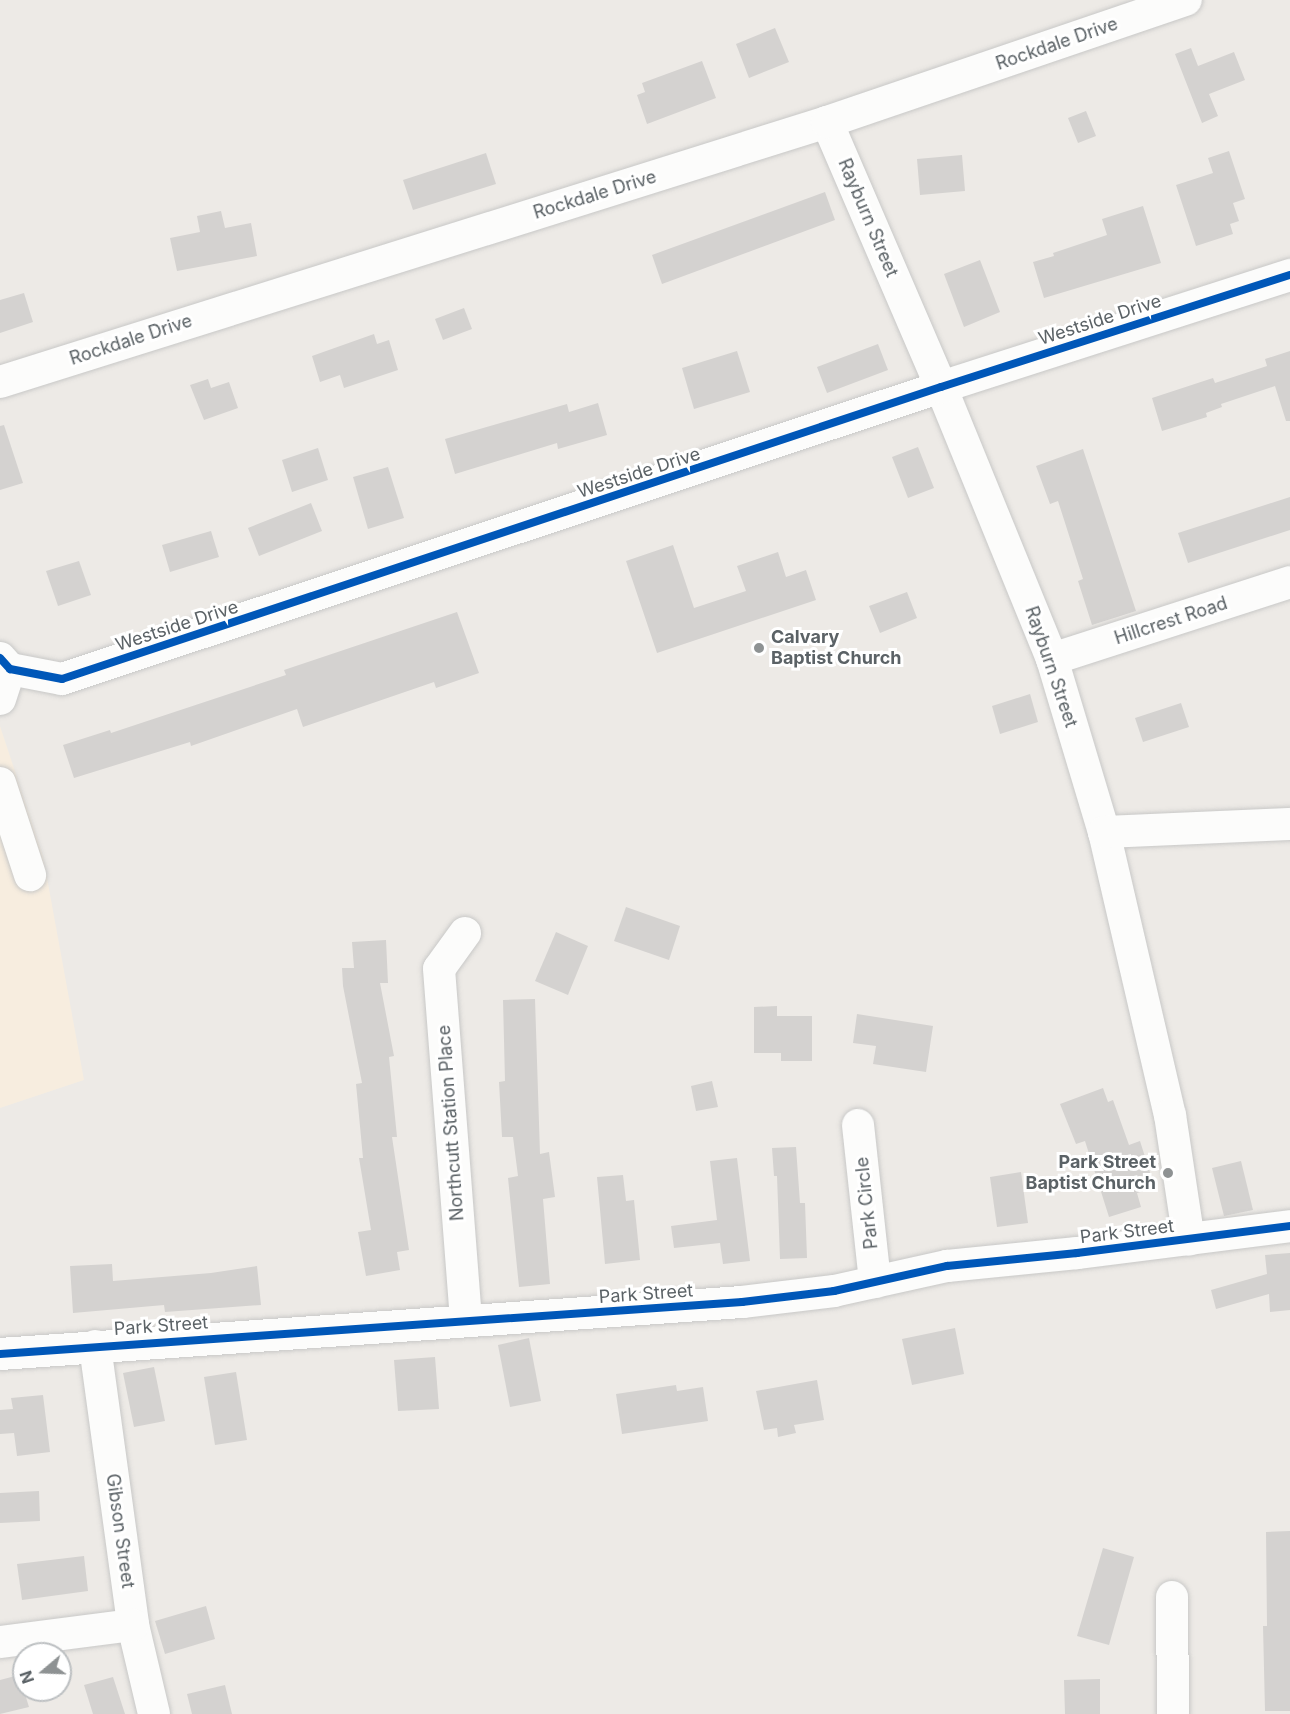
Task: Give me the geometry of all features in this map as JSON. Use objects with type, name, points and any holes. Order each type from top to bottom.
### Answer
[{"type":"street","name":"Rockdale Drive","points":[[0,382],[827,123],[1186,0]]},
{"type":"street","name":"Rayburn Street","points":[[827,123],[941,387],[1052,659],[1104,832],[1170,1115],[1189,1240]]},
{"type":"street","name":"Westside Drive","points":[[5,663],[62,679],[941,387],[1290,275]]},
{"type":"street","name":"Hillcrest Road","points":[[1052,659],[1290,582]]},
{"type":"street","points":[[0,699],[5,663]]},
{"type":"street","points":[[0,783],[30,875]]},
{"type":"street","points":[[1104,832],[1290,824]]},
{"type":"street","name":"Northcutt Station Place","points":[[465,933],[439,969],[466,1321]]},
{"type":"street","name":"Park Circle","points":[[858,1125],[875,1282]]},
{"type":"street","name":"Park Street","points":[[0,1354],[742,1302],[834,1291],[947,1266],[1189,1240],[1290,1226]]},
{"type":"street","name":"Gibson Street","points":[[95,1346],[133,1625],[154,1714]]},
{"type":"street","points":[[1172,1597],[1173,1714]]},
{"type":"street","points":[[0,1642],[133,1625]]},
{"type":"shaded area","points":[[0,726],[43,856],[84,1080],[0,1108]]},
{"type":"building","points":[[775,28],[789,62],[749,78],[736,44]]},
{"type":"building","points":[[1191,48],[1198,66],[1234,52],[1245,80],[1209,94],[1218,116],[1202,123],[1175,54]]},
{"type":"building","points":[[702,61],[716,98],[647,124],[637,95],[645,92],[642,83]]},
{"type":"building","points":[[1086,111],[1096,136],[1078,143],[1068,118]]},
{"type":"building","points":[[1229,151],[1245,199],[1233,203],[1239,221],[1230,224],[1233,234],[1196,246],[1176,185],[1213,173],[1208,158]]},
{"type":"building","points":[[486,153],[496,184],[413,210],[403,180]]},
{"type":"building","points":[[962,155],[965,191],[920,195],[917,159]]},
{"type":"building","points":[[825,192],[835,220],[662,284],[652,255]]},
{"type":"building","points":[[1143,206],[1161,263],[1044,298],[1033,262],[1107,235],[1102,219]]},
{"type":"building","points":[[221,211],[225,228],[251,223],[257,256],[177,271],[170,238],[200,232],[197,216]]},
{"type":"building","points":[[980,260],[1000,312],[964,327],[944,274]]},
{"type":"building","points":[[24,293],[33,322],[0,333],[0,300]]},
{"type":"building","points":[[464,308],[472,329],[443,340],[435,319]]},
{"type":"building","points":[[374,334],[377,344],[389,340],[398,370],[344,388],[340,375],[320,382],[312,356]]},
{"type":"building","points":[[878,344],[888,370],[827,393],[817,367]]},
{"type":"building","points":[[737,351],[750,392],[694,409],[682,368]]},
{"type":"building","points":[[1290,351],[1290,421],[1286,421],[1275,386],[1221,404],[1222,407],[1206,413],[1207,417],[1162,431],[1152,398],[1213,378],[1215,383],[1267,366],[1265,359]]},
{"type":"building","points":[[208,379],[211,388],[229,382],[238,408],[204,420],[190,385]]},
{"type":"building","points":[[598,403],[607,435],[558,449],[557,443],[455,474],[445,439],[567,404],[569,412]]},
{"type":"building","points":[[4,425],[23,483],[0,490],[0,426]]},
{"type":"building","points":[[918,447],[934,488],[908,498],[892,457]]},
{"type":"building","points":[[318,448],[328,480],[292,492],[282,460]]},
{"type":"building","points":[[1083,449],[1136,611],[1092,625],[1078,581],[1083,579],[1058,501],[1050,504],[1036,466]]},
{"type":"building","points":[[388,467],[404,518],[368,529],[353,477]]},
{"type":"building","points":[[1290,497],[1290,530],[1188,563],[1178,533]]},
{"type":"building","points":[[311,503],[322,531],[259,556],[248,528]]},
{"type":"building","points":[[211,531],[219,557],[170,572],[162,545]]},
{"type":"building","points":[[673,545],[694,608],[746,591],[737,566],[778,552],[786,577],[806,570],[816,600],[657,653],[626,561]]},
{"type":"building","points":[[79,561],[91,595],[58,606],[46,571]]},
{"type":"building","points":[[907,592],[917,618],[880,633],[869,606]]},
{"type":"building","points":[[457,612],[479,673],[436,688],[434,682],[303,727],[297,709],[191,746],[190,742],[74,778],[63,745],[110,730],[111,733],[286,675],[284,670]]},
{"type":"building","points":[[1030,694],[1038,722],[1000,734],[992,706]]},
{"type":"building","points":[[1181,703],[1189,727],[1143,742],[1135,718]]},
{"type":"building","points":[[626,907],[680,926],[669,960],[614,941]]},
{"type":"building","points":[[556,932],[588,946],[568,995],[535,981]]},
{"type":"building","points":[[386,940],[388,983],[380,983],[394,1056],[389,1057],[397,1137],[392,1137],[409,1250],[397,1252],[400,1270],[366,1276],[358,1232],[371,1230],[359,1158],[363,1158],[356,1084],[362,1083],[343,986],[342,968],[354,968],[352,942]]},
{"type":"building","points":[[535,999],[540,1154],[549,1152],[555,1197],[543,1199],[550,1284],[519,1287],[508,1178],[518,1176],[513,1137],[502,1137],[499,1082],[505,1081],[503,1000]]},
{"type":"building","points":[[777,1006],[777,1016],[812,1016],[812,1061],[781,1061],[781,1053],[754,1053],[754,1007]]},
{"type":"building","points":[[857,1014],[933,1026],[926,1072],[873,1064],[876,1046],[853,1043]]},
{"type":"building","points":[[712,1081],[718,1107],[696,1111],[691,1086]]},
{"type":"building","points":[[1103,1088],[1108,1102],[1113,1100],[1129,1145],[1140,1141],[1155,1188],[1137,1193],[1141,1207],[1109,1217],[1085,1141],[1076,1144],[1060,1104]]},
{"type":"building","points":[[796,1147],[800,1203],[805,1203],[807,1258],[780,1259],[777,1176],[774,1176],[772,1148]]},
{"type":"building","points":[[737,1158],[750,1261],[723,1264],[720,1243],[674,1248],[671,1226],[717,1220],[710,1161]]},
{"type":"building","points":[[1241,1161],[1253,1210],[1224,1216],[1212,1168]]},
{"type":"building","points":[[1021,1172],[1028,1223],[997,1227],[990,1177]]},
{"type":"building","points":[[623,1175],[626,1201],[634,1200],[640,1260],[605,1264],[597,1177]]},
{"type":"building","points":[[1290,1253],[1290,1310],[1270,1312],[1269,1294],[1216,1309],[1211,1290],[1267,1274],[1265,1255]]},
{"type":"building","points":[[112,1264],[113,1281],[211,1273],[257,1266],[261,1305],[165,1312],[164,1305],[73,1313],[70,1266]]},
{"type":"building","points":[[955,1328],[964,1374],[912,1385],[902,1339]]},
{"type":"building","points":[[529,1338],[541,1401],[510,1407],[498,1345]]},
{"type":"building","points":[[435,1357],[439,1409],[398,1411],[394,1360]]},
{"type":"building","points":[[154,1367],[165,1421],[134,1427],[123,1373]]},
{"type":"building","points":[[236,1372],[247,1440],[215,1445],[204,1377]]},
{"type":"building","points":[[817,1380],[824,1420],[794,1425],[796,1433],[778,1437],[777,1428],[764,1430],[756,1391]]},
{"type":"building","points":[[676,1385],[677,1391],[703,1387],[708,1421],[622,1434],[616,1394]]},
{"type":"building","points":[[43,1395],[50,1452],[17,1456],[14,1433],[0,1434],[0,1410],[13,1409],[11,1398]]},
{"type":"building","points":[[39,1491],[40,1521],[0,1523],[0,1493]]},
{"type":"building","points":[[1290,1531],[1290,1711],[1265,1711],[1263,1626],[1267,1626],[1266,1532]]},
{"type":"building","points":[[1103,1548],[1134,1557],[1109,1645],[1077,1636]]},
{"type":"building","points":[[84,1556],[88,1591],[22,1600],[17,1564]]},
{"type":"building","points":[[206,1606],[215,1639],[165,1654],[155,1621]]},
{"type":"building","points":[[12,1677],[12,1702],[27,1702],[29,1707],[0,1714],[0,1680]]},
{"type":"building","points":[[113,1677],[125,1714],[93,1714],[84,1685]]},
{"type":"building","points":[[1100,1679],[1100,1714],[1065,1714],[1064,1680]]},
{"type":"building","points":[[225,1685],[232,1714],[192,1714],[187,1694]]},
{"type":"cycle path","points":[[0,658],[10,669],[62,679],[941,387],[1290,275]]},
{"type":"cycle path","points":[[0,1354],[742,1302],[834,1291],[947,1266],[1077,1253],[1290,1226]]},
{"type":"place","name":"Calvary Baptist Church","points":[[759,648]]},
{"type":"place","name":"Park Street Baptist Church","points":[[1168,1173]]}]
